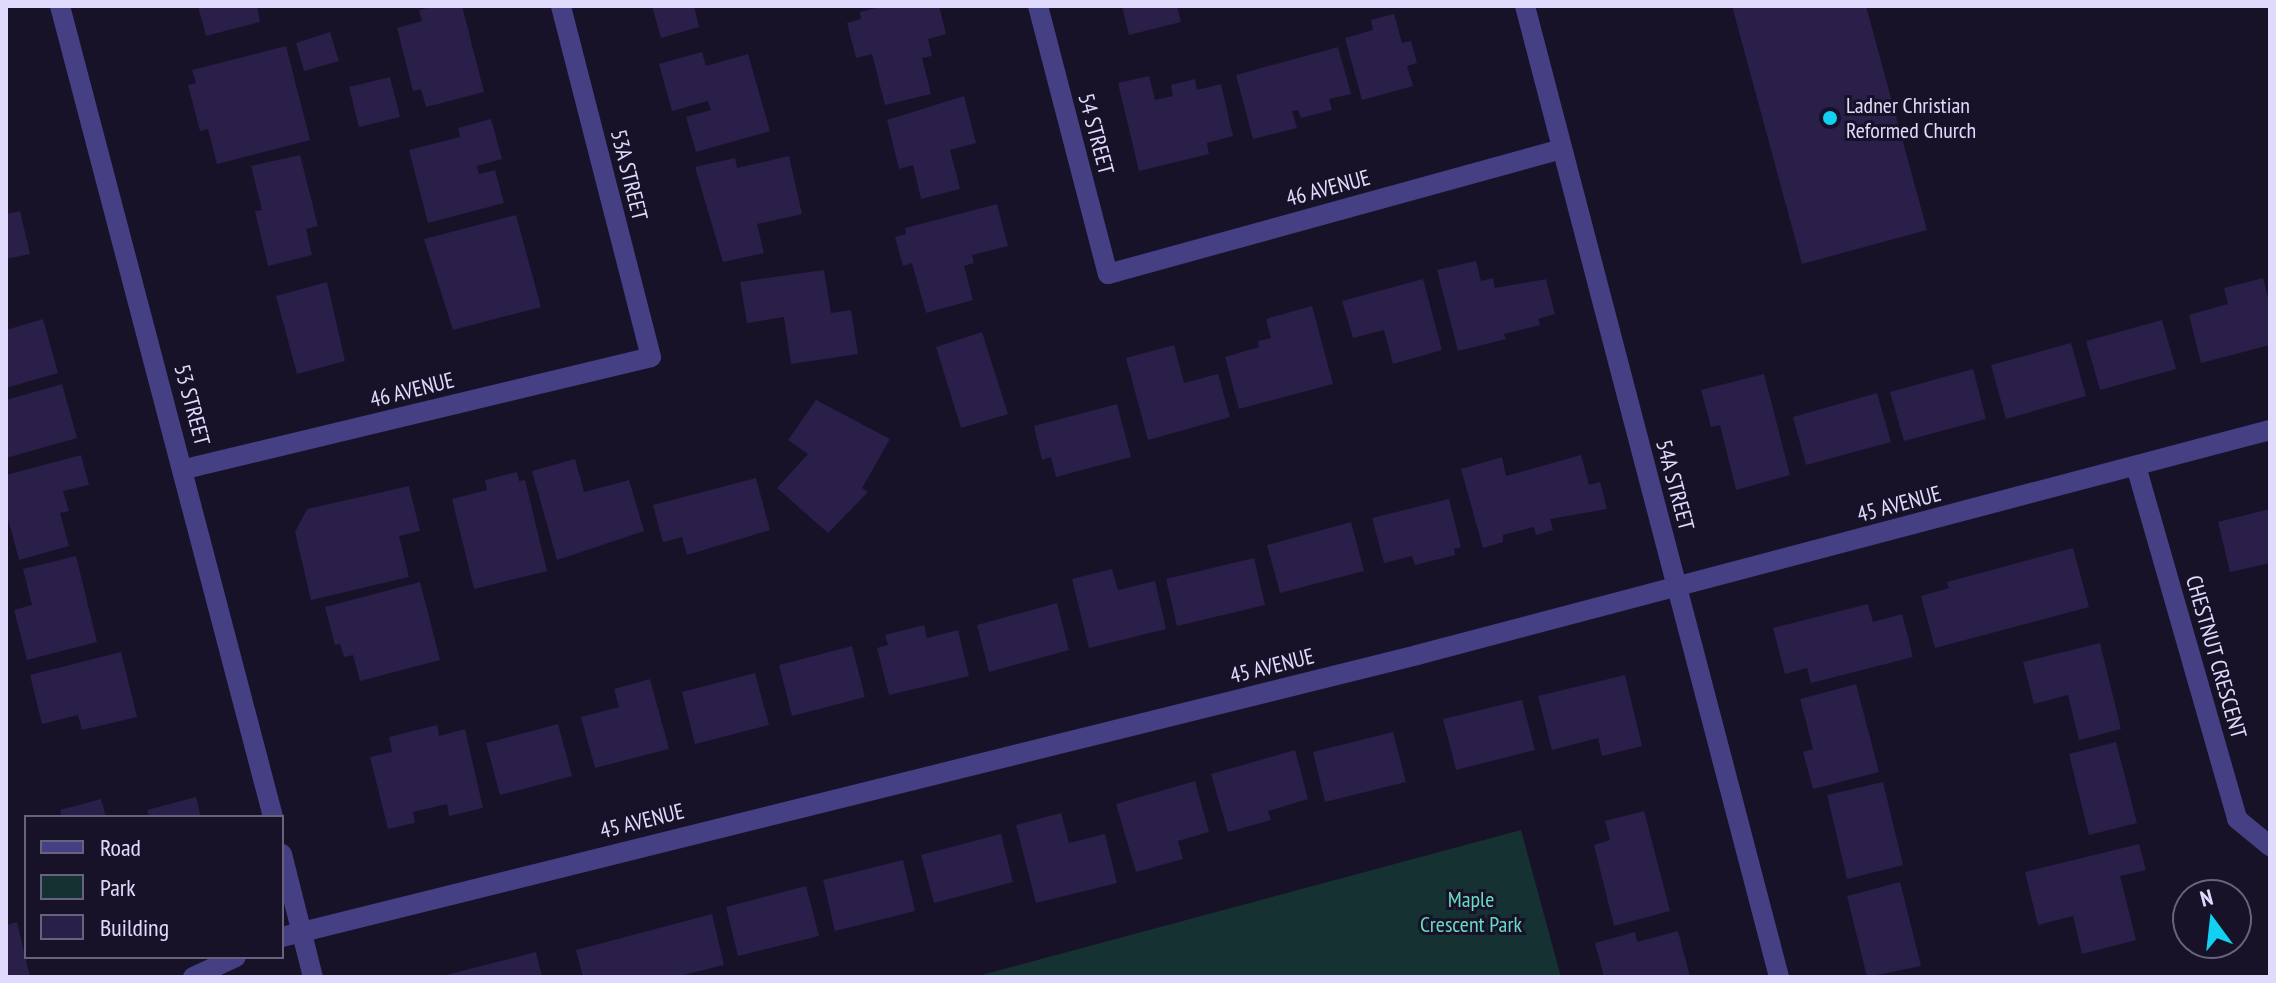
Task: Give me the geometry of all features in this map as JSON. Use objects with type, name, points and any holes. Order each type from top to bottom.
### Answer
[{"type":"street","name":"53 STREET","points":[[60,6],[185,469],[272,815]]},
{"type":"street","name":"53A STREET","points":[[561,6],[651,357]]},
{"type":"street","name":"54 STREET","points":[[1038,6],[1108,274]]},
{"type":"street","name":"54A STREET","points":[[1525,6],[1779,977]]},
{"type":"street","name":"46 AVENUE","points":[[1108,274],[1562,149]]},
{"type":"street","name":"46 AVENUE","points":[[185,469],[651,357]]},
{"type":"street","name":"45 AVENUE","points":[[292,933],[1677,587],[2270,430]]},
{"type":"street","name":"CHESTNUT CRESCENT","points":[[2136,466],[2237,819],[2270,846]]},
{"type":"street","points":[[284,870],[292,933],[313,977]]},
{"type":"street","points":[[193,977],[232,959]]},
{"type":"green space","name":"Maple Crescent Park","points":[[1521,830],[1561,977],[974,977]]},
{"type":"building","points":[[198,6],[257,6],[260,22],[206,36]]},
{"type":"building","points":[[436,6],[462,6],[484,92],[426,107],[421,89],[413,91],[397,28],[422,21],[419,10]]},
{"type":"building","points":[[652,6],[694,6],[699,27],[661,38]]},
{"type":"building","points":[[884,6],[939,6],[946,34],[928,39],[932,56],[922,58],[931,94],[885,105],[872,54],[856,58],[847,23],[861,19],[860,12]]},
{"type":"building","points":[[1122,6],[1177,6],[1181,22],[1129,35]]},
{"type":"building","name":"Ladner Christian Reformed Church","points":[[1732,6],[1866,6],[1927,230],[1802,264]]},
{"type":"building","points":[[1394,14],[1402,43],[1411,41],[1417,63],[1407,66],[1413,86],[1362,100],[1345,38],[1373,30],[1371,20]]},
{"type":"building","points":[[330,32],[339,61],[304,71],[296,43]]},
{"type":"building","points":[[286,46],[310,140],[217,164],[208,129],[200,131],[188,85],[196,83],[192,70]]},
{"type":"building","points":[[1338,47],[1351,94],[1329,99],[1332,110],[1301,118],[1298,110],[1292,111],[1297,128],[1253,139],[1236,75]]},
{"type":"building","points":[[702,52],[706,66],[748,54],[770,131],[696,152],[686,117],[711,110],[708,101],[672,111],[659,64]]},
{"type":"building","points":[[1149,76],[1155,100],[1173,96],[1171,85],[1195,79],[1197,90],[1221,84],[1233,136],[1207,143],[1209,154],[1139,171],[1118,83]]},
{"type":"building","points":[[390,77],[400,117],[359,127],[349,87]]},
{"type":"building","points":[[964,96],[976,143],[950,150],[960,189],[921,199],[913,165],[899,169],[887,120]]},
{"type":"building","points":[[491,119],[502,159],[477,166],[479,174],[495,170],[504,203],[428,223],[409,150],[460,137],[458,128]]},
{"type":"building","points":[[300,155],[318,226],[306,229],[312,255],[268,266],[255,211],[262,210],[251,166]]},
{"type":"building","points":[[789,156],[802,214],[757,224],[764,253],[723,262],[695,167],[735,158],[737,168]]},
{"type":"building","points":[[997,204],[1008,246],[972,255],[974,263],[964,266],[973,300],[926,313],[912,263],[903,266],[895,237],[906,234],[905,228]]},
{"type":"building","points":[[20,211],[30,254],[6,259],[6,214]]},
{"type":"building","points":[[516,215],[541,307],[453,330],[424,239]]},
{"type":"building","points":[[1476,261],[1481,281],[1493,278],[1495,288],[1546,279],[1555,314],[1538,319],[1540,325],[1504,334],[1506,339],[1458,351],[1437,270]]},
{"type":"building","points":[[824,270],[831,313],[851,310],[858,354],[791,364],[784,317],[747,323],[740,282]]},
{"type":"building","points":[[2263,278],[2270,306],[2270,345],[2201,363],[2189,315],[2228,304],[2224,288]]},
{"type":"building","points":[[1423,279],[1442,350],[1393,364],[1384,330],[1353,338],[1342,301]]},
{"type":"building","points":[[327,282],[345,361],[297,374],[276,296]]},
{"type":"building","points":[[1312,306],[1333,384],[1239,409],[1225,357],[1259,347],[1258,341],[1271,338],[1266,319]]},
{"type":"building","points":[[43,319],[58,373],[6,388],[6,330]]},
{"type":"building","points":[[2162,320],[2176,369],[2100,390],[2086,341]]},
{"type":"building","points":[[982,332],[1008,414],[961,428],[936,347]]},
{"type":"building","points":[[2071,343],[2086,396],[2006,419],[1991,365]]},
{"type":"building","points":[[1174,345],[1184,383],[1218,374],[1230,417],[1148,440],[1126,358]]},
{"type":"building","points":[[1973,369],[1986,419],[1904,441],[1890,392]]},
{"type":"building","points":[[1764,374],[1790,475],[1736,490],[1720,425],[1711,427],[1701,390]]},
{"type":"building","points":[[62,384],[77,438],[6,458],[6,400]]},
{"type":"building","points":[[1877,393],[1891,442],[1806,465],[1793,417]]},
{"type":"building","points":[[816,400],[890,439],[862,488],[868,492],[828,533],[777,488],[808,454],[788,440]]},
{"type":"building","points":[[1117,404],[1131,457],[1056,477],[1051,457],[1042,460],[1034,426]]},
{"type":"building","points":[[81,455],[89,485],[63,491],[69,511],[60,513],[69,546],[19,560],[6,511],[6,475]]},
{"type":"building","points":[[1581,455],[1589,485],[1600,482],[1607,509],[1550,519],[1553,530],[1536,535],[1534,527],[1503,535],[1503,542],[1483,548],[1461,469],[1502,457],[1506,476]]},
{"type":"building","points":[[575,459],[584,492],[629,480],[644,531],[557,560],[532,471]]},
{"type":"building","points":[[517,472],[519,481],[525,480],[547,571],[474,589],[452,499],[487,490],[485,480]]},
{"type":"building","points":[[756,478],[770,530],[687,555],[682,537],[663,542],[653,505]]},
{"type":"building","points":[[409,486],[420,531],[399,536],[409,577],[311,600],[295,532],[307,509]]},
{"type":"building","points":[[1449,499],[1461,547],[1454,549],[1455,555],[1415,565],[1412,556],[1384,563],[1372,518]]},
{"type":"building","points":[[2270,509],[2270,563],[2230,572],[2218,522]]},
{"type":"building","points":[[1351,522],[1364,571],[1280,593],[1267,545]]},
{"type":"building","points":[[2073,548],[2089,607],[1935,648],[1921,596],[1949,588],[1947,582]]},
{"type":"building","points":[[76,556],[97,642],[27,660],[14,610],[32,605],[23,569]]},
{"type":"building","points":[[1254,558],[1265,605],[1177,626],[1166,579]]},
{"type":"building","points":[[1112,569],[1118,590],[1155,581],[1166,629],[1089,648],[1072,579]]},
{"type":"building","points":[[420,582],[440,660],[360,681],[353,655],[344,657],[340,644],[335,645],[325,607]]},
{"type":"building","points":[[1057,603],[1069,650],[989,672],[977,625]]},
{"type":"building","points":[[1868,604],[1873,622],[1902,614],[1913,657],[1811,683],[1807,668],[1785,674],[1773,628]]},
{"type":"building","points":[[924,625],[927,638],[958,630],[969,676],[889,695],[877,648],[888,645],[885,635]]},
{"type":"building","points":[[2100,643],[2121,729],[2079,740],[2068,695],[2034,704],[2023,662]]},
{"type":"building","points":[[852,646],[865,697],[792,716],[779,665]]},
{"type":"building","points":[[121,652],[137,717],[82,730],[78,715],[42,724],[30,675]]},
{"type":"building","points":[[755,673],[769,725],[695,744],[682,692]]},
{"type":"building","points":[[1625,675],[1642,746],[1602,756],[1598,738],[1552,750],[1538,696]]},
{"type":"building","points":[[650,679],[669,749],[595,768],[581,717],[619,707],[614,689]]},
{"type":"building","points":[[1856,684],[1879,772],[1813,789],[1803,752],[1813,749],[1800,699]]},
{"type":"building","points":[[1522,700],[1535,750],[1456,770],[1443,719]]},
{"type":"building","points":[[558,724],[572,776],[500,795],[486,743]]},
{"type":"building","points":[[437,725],[439,736],[465,729],[483,808],[449,816],[447,804],[413,812],[415,823],[388,829],[370,757],[392,752],[389,737]]},
{"type":"building","points":[[1393,732],[1406,782],[1325,802],[1313,752]]},
{"type":"building","points":[[2116,742],[2137,823],[2089,835],[2069,754]]},
{"type":"building","points":[[1295,750],[1308,799],[1268,811],[1271,820],[1228,832],[1211,774]]},
{"type":"building","points":[[1195,781],[1209,832],[1178,841],[1183,859],[1136,872],[1116,804]]},
{"type":"building","points":[[1883,782],[1903,865],[1847,879],[1827,795]]},
{"type":"building","points":[[196,797],[200,815],[148,815],[147,810]]},
{"type":"building","points":[[101,799],[105,815],[61,815],[60,810]]},
{"type":"building","points":[[1644,811],[1670,911],[1614,926],[1594,845],[1610,840],[1605,821]]},
{"type":"building","points":[[1061,813],[1069,843],[1105,834],[1117,883],[1036,903],[1016,825]]},
{"type":"building","points":[[1001,834],[1013,882],[934,903],[921,855]]},
{"type":"building","points":[[2139,844],[2146,870],[2120,876],[2136,940],[2082,954],[2073,916],[2038,925],[2025,872]]},
{"type":"building","points":[[903,860],[915,911],[835,931],[823,880]]},
{"type":"building","points":[[1900,882],[1921,966],[1867,977],[1847,896]]},
{"type":"building","points":[[806,886],[819,936],[738,956],[726,907]]},
{"type":"building","points":[[712,914],[724,965],[675,977],[583,977],[576,950]]},
{"type":"building","points":[[17,922],[30,977],[6,977],[6,925]]},
{"type":"building","points":[[1678,931],[1690,977],[1604,977],[1595,943],[1635,932],[1637,942]]},
{"type":"building","points":[[536,952],[542,977],[442,977],[442,976]]},
{"type":"place","name":"Ladner Christian Reformed Church","points":[[1830,118]]}]
